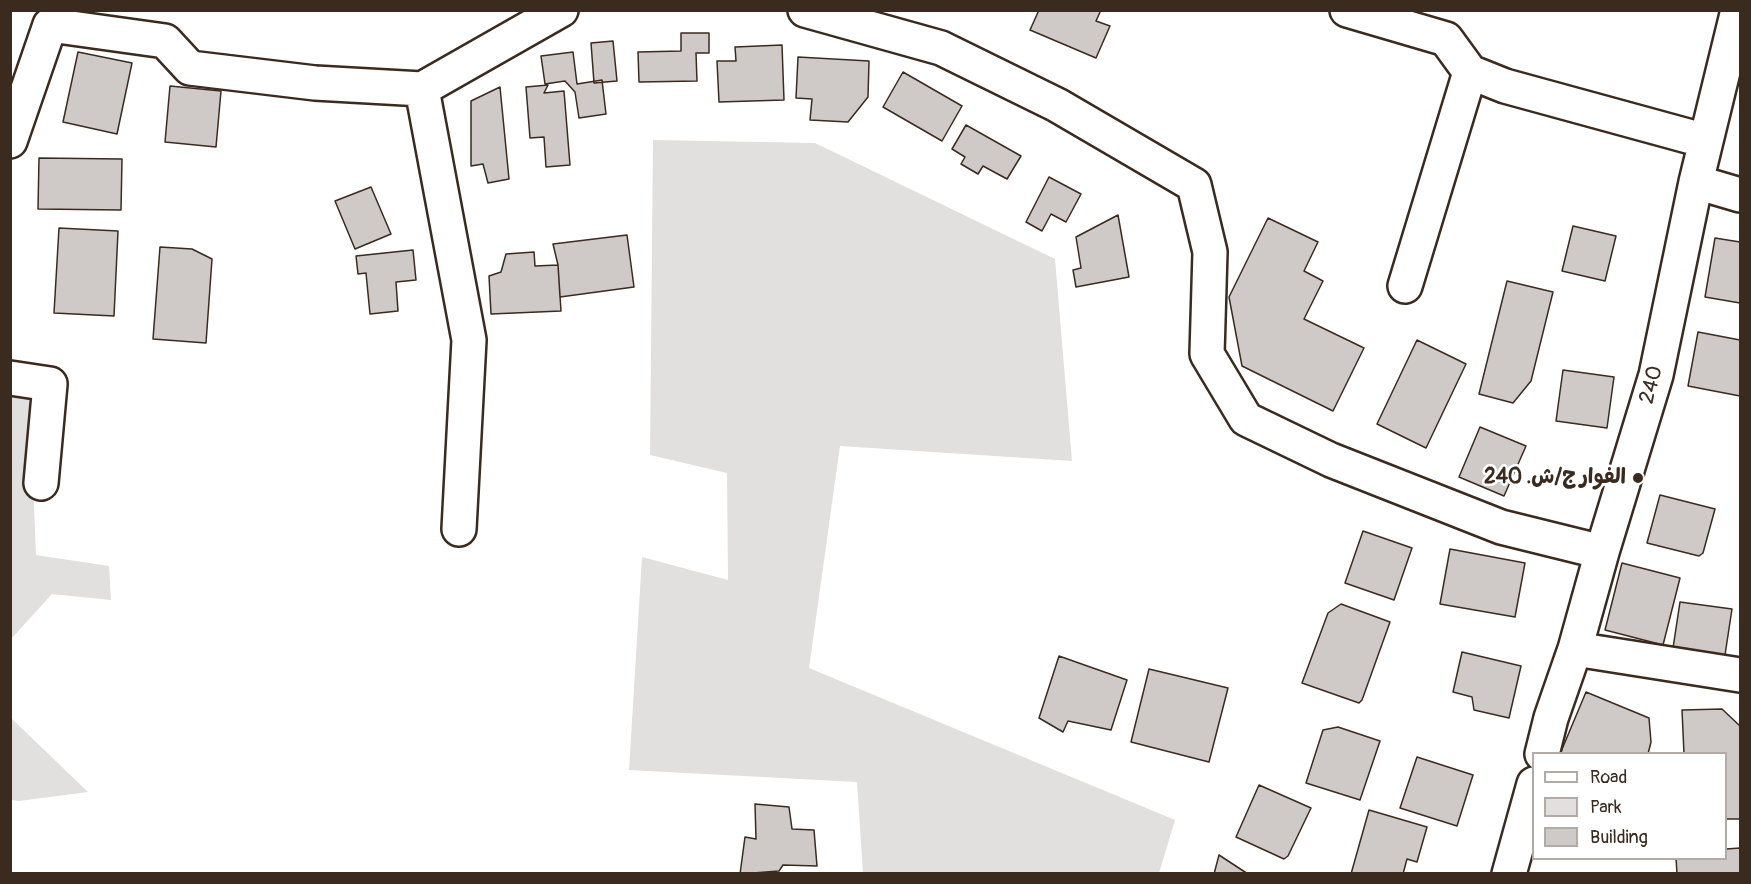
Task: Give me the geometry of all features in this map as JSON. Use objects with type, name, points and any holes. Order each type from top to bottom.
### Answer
[{"type":"street","points":[[10,141],[50,25],[165,41],[190,68],[315,82],[422,89],[561,10]]},
{"type":"street","points":[[805,10],[941,48],[1057,105],[1194,185],[1210,252],[1208,354],[1246,419],[1331,460],[1501,527],[1602,552]]},
{"type":"street","points":[[1347,10],[1446,39],[1470,72],[1505,86],[1706,141]]},
{"type":"street","name":"240","points":[[1542,752],[1551,718],[1575,650],[1656,375],[1696,182],[1738,10]]},
{"type":"street","points":[[1405,286],[1470,72]]},
{"type":"street","points":[[422,89],[469,340],[459,529]]},
{"type":"street","points":[[1696,182],[1740,195]]},
{"type":"street","points":[[10,378],[50,384],[41,483]]},
{"type":"street","points":[[1575,650],[1740,675]]},
{"type":"street","points":[[1509,873],[1532,788]]},
{"type":"green space","points":[[653,140],[815,143],[1055,259],[1072,461],[840,446],[809,668],[1175,820],[1159,873],[863,873],[857,782],[629,770],[642,557],[728,580],[727,473],[650,455]]},
{"type":"green space","points":[[10,385],[29,387],[36,555],[109,566],[111,600],[52,594],[11,639]]},
{"type":"green space","points":[[11,718],[88,792],[19,801],[11,800]]},
{"type":"building","points":[[1039,10],[1101,10],[1096,21],[1110,26],[1096,58],[1030,30]]},
{"type":"building","points":[[681,33],[709,33],[709,53],[696,53],[697,81],[639,82],[638,52],[681,51]]},
{"type":"building","points":[[613,41],[617,81],[594,83],[591,43]]},
{"type":"building","points":[[782,45],[784,100],[719,102],[717,61],[736,61],[735,47]]},
{"type":"building","points":[[78,52],[132,63],[117,134],[63,122]]},
{"type":"building","points":[[573,52],[577,84],[602,80],[606,114],[579,118],[575,92],[565,81],[545,84],[541,56]]},
{"type":"building","points":[[798,57],[869,61],[868,97],[848,122],[810,120],[812,99],[796,98]]},
{"type":"building","points":[[903,72],[962,106],[942,141],[883,107]]},
{"type":"building","points":[[548,85],[544,93],[564,91],[570,165],[546,167],[544,137],[530,138],[526,87]]},
{"type":"building","points":[[170,86],[221,91],[216,147],[165,142]]},
{"type":"building","points":[[500,87],[509,179],[488,183],[483,164],[471,166],[471,101]]},
{"type":"building","points":[[966,125],[1021,156],[1007,179],[983,166],[978,174],[961,164],[965,157],[952,149]]},
{"type":"building","points":[[39,158],[122,159],[121,210],[38,209]]},
{"type":"building","points":[[1049,177],[1081,194],[1066,222],[1051,214],[1042,231],[1026,222]]},
{"type":"building","points":[[371,187],[391,234],[355,249],[335,201]]},
{"type":"building","points":[[1118,215],[1129,277],[1076,287],[1073,270],[1081,268],[1076,237]]},
{"type":"building","points":[[1268,218],[1318,242],[1304,271],[1323,281],[1304,319],[1364,348],[1333,411],[1242,366],[1229,297]]},
{"type":"building","points":[[1573,226],[1616,236],[1605,281],[1562,271]]},
{"type":"building","points":[[59,228],[118,231],[114,316],[54,313]]},
{"type":"building","points":[[627,235],[634,287],[560,297],[558,265],[553,244]]},
{"type":"building","points":[[1715,238],[1740,242],[1740,303],[1705,297]]},
{"type":"building","points":[[160,247],[192,249],[212,259],[206,343],[153,339]]},
{"type":"building","points":[[413,250],[416,280],[396,282],[398,311],[370,314],[366,273],[358,274],[356,256]]},
{"type":"building","points":[[534,252],[535,266],[558,265],[561,311],[491,314],[489,276],[501,272],[506,254]]},
{"type":"building","points":[[1507,281],[1553,292],[1531,381],[1513,403],[1479,394]]},
{"type":"building","points":[[1698,332],[1740,340],[1740,396],[1688,386]]},
{"type":"building","points":[[1417,340],[1466,364],[1426,448],[1377,424]]},
{"type":"building","points":[[1563,370],[1614,377],[1607,428],[1556,421]]},
{"type":"building","points":[[1480,427],[1526,446],[1504,496],[1459,477]]},
{"type":"building","points":[[1660,495],[1715,509],[1703,553],[1699,556],[1647,543]]},
{"type":"building","points":[[1363,531],[1412,548],[1394,600],[1345,583]]},
{"type":"building","points":[[1450,549],[1525,563],[1515,617],[1440,604]]},
{"type":"building","points":[[1622,563],[1680,578],[1663,645],[1605,630]]},
{"type":"building","points":[[1680,602],[1732,609],[1725,655],[1673,648]]},
{"type":"building","points":[[1341,604],[1390,622],[1359,703],[1302,683],[1328,613]]},
{"type":"building","points":[[1462,652],[1521,666],[1509,718],[1474,710],[1472,697],[1453,692]]},
{"type":"building","points":[[1059,656],[1127,680],[1111,730],[1068,721],[1063,732],[1039,718]]},
{"type":"building","points":[[1149,669],[1228,688],[1209,762],[1131,742]]},
{"type":"building","points":[[1586,692],[1649,718],[1651,742],[1648,752],[1561,752]]},
{"type":"building","points":[[1722,709],[1740,726],[1740,819],[1727,819],[1727,752],[1684,752],[1682,710]]},
{"type":"building","points":[[1338,727],[1380,741],[1360,800],[1306,783],[1323,730]]},
{"type":"building","points":[[1417,757],[1473,775],[1457,826],[1400,808]]},
{"type":"building","points":[[1259,785],[1311,808],[1288,856],[1284,859],[1236,837]]},
{"type":"building","points":[[755,804],[789,807],[792,829],[814,830],[817,866],[783,865],[779,871],[740,874],[745,837],[756,839]]},
{"type":"building","points":[[1369,810],[1427,827],[1417,862],[1407,859],[1403,874],[1351,874]]},
{"type":"building","points":[[1740,848],[1740,874],[1677,874],[1676,860],[1727,860],[1727,849]]},
{"type":"building","points":[[1219,855],[1248,874],[1214,874]]},
{"type":"place","name":"الفوار ج/ش. 240","points":[[1638,478]]}]
